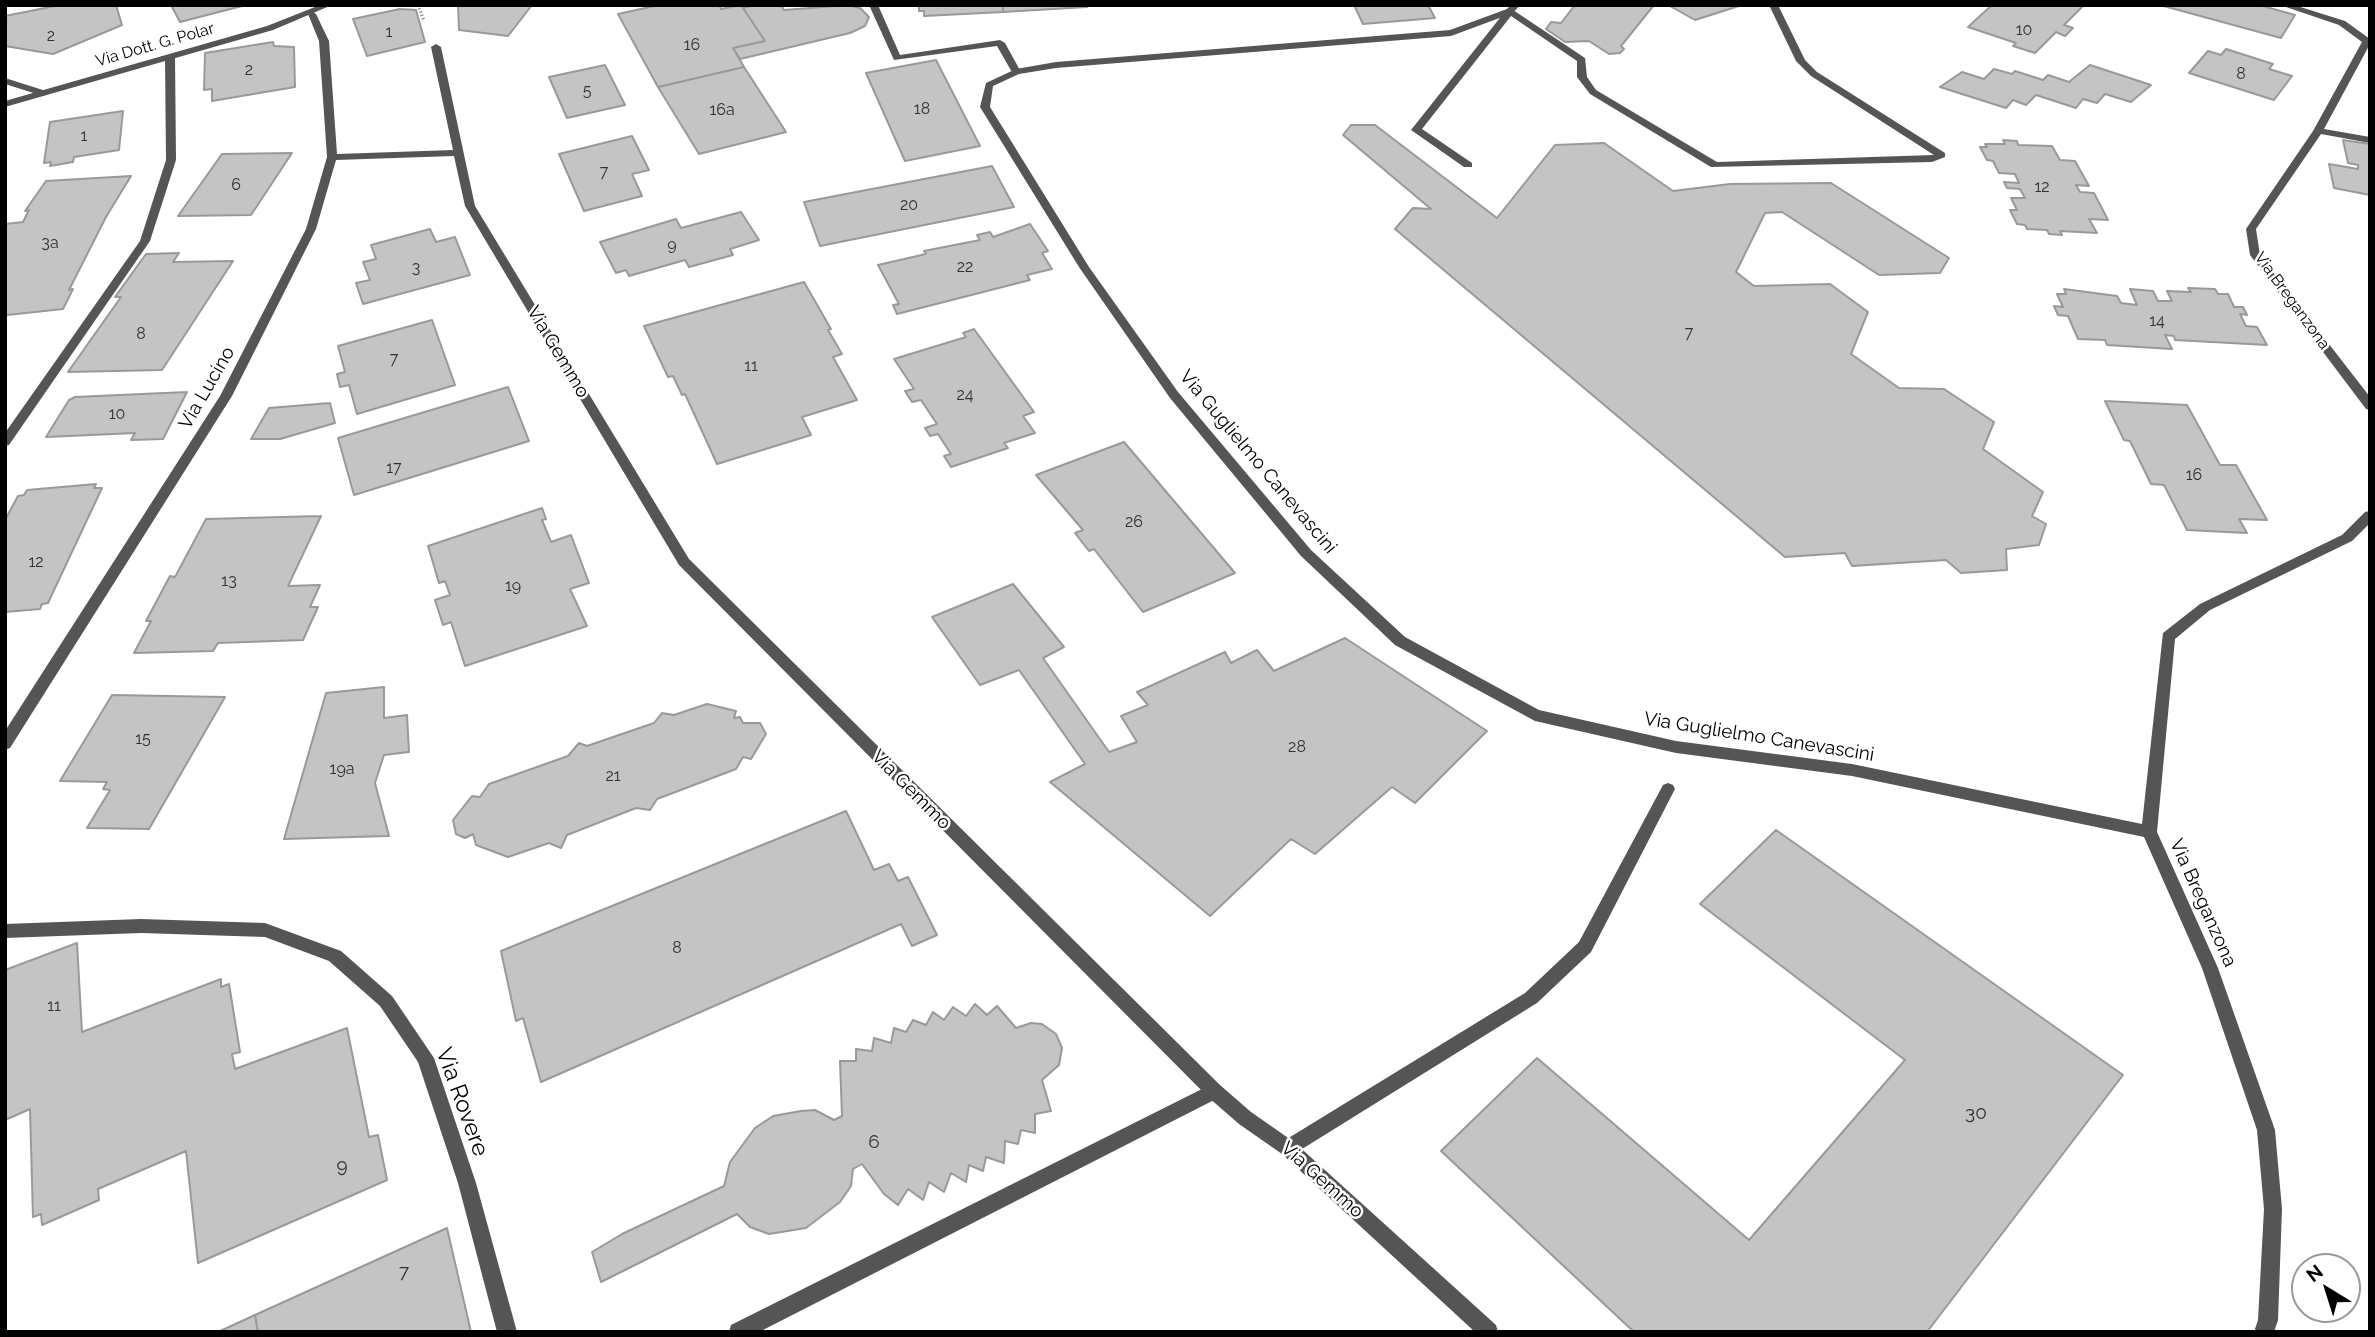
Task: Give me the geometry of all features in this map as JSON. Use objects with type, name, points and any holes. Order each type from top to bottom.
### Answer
[{"type":"street","name":"Via Dott. G. Polar","points":[[5,104],[312,14],[328,5]]},
{"type":"street","points":[[873,5],[897,58],[1000,43],[1016,72]]},
{"type":"street","points":[[1468,165],[1416,130],[1513,8],[1581,60],[1582,78],[1593,92],[1715,165],[1932,159],[1941,155],[1808,68],[1801,61],[1773,5]]},
{"type":"street","name":"Via Breganzona","points":[[2284,5],[2342,23],[2367,41],[2318,131],[2251,229],[2255,255],[2370,406]]},
{"type":"street","name":"Via Guglielmo Canevascini","points":[[1513,8],[1451,33],[1056,65],[1016,72],[989,85],[985,107],[1084,267],[1174,395],[1306,553],[1400,642],[1535,715],[1676,747],[1852,770],[2150,832]]},
{"type":"street","name":"Via Lucino","points":[[5,744],[226,396],[311,229],[332,158],[324,41],[312,14]]},
{"type":"street","name":"Via Gemmo","points":[[436,47],[456,153],[470,206],[684,562],[1214,1091],[1245,1118],[1288,1148],[1489,1332]]},
{"type":"street","points":[[5,442],[145,241],[171,160],[170,57]]},
{"type":"street","points":[[5,81],[43,93]]},
{"type":"street","points":[[2318,131],[2370,140]]},
{"type":"street","points":[[332,158],[456,153]]},
{"type":"street","name":"Via Breganzona","points":[[2264,1332],[2268,1320],[2273,1209],[2266,1130],[2210,968],[2150,832],[2168,637],[2205,607],[2347,538],[2370,515]]},
{"type":"street","points":[[1288,1148],[1531,998],[1586,947],[1668,789]]},
{"type":"street","name":"Via Rovere","points":[[5,930],[141,926],[265,930],[335,956],[386,1001],[425,1058],[467,1183],[507,1332]]},
{"type":"street","points":[[738,1332],[1214,1091]]},
{"type":"building","points":[[60,5],[116,5],[122,25],[53,54],[5,46],[5,16]]},
{"type":"building","points":[[171,5],[246,5],[180,22]]},
{"type":"building","points":[[458,5],[532,5],[508,36],[459,30]]},
{"type":"building","points":[[659,5],[719,5],[721,9],[741,5],[765,41],[733,48],[744,67],[658,87],[618,14]]},
{"type":"building","points":[[781,5],[784,10],[848,5],[860,8],[869,17],[865,26],[850,33],[740,59],[733,48],[765,41],[743,8]]},
{"type":"building","points":[[919,5],[1003,5],[1003,12],[924,16],[924,11],[919,11]]},
{"type":"building","points":[[1003,5],[1087,5],[1087,7],[1003,12]]},
{"type":"building","points":[[1354,5],[1428,5],[1435,18],[1363,24]]},
{"type":"building","points":[[1575,5],[1654,5],[1621,46],[1624,49],[1620,53],[1609,54],[1589,41],[1565,42],[1546,29],[1551,22],[1561,23]]},
{"type":"building","points":[[1668,5],[1742,5],[1695,20]]},
{"type":"building","points":[[1992,5],[2084,5],[2064,25],[2073,28],[2065,36],[2056,32],[2035,53],[2013,46],[2016,43],[1968,27]]},
{"type":"building","points":[[2160,5],[2259,5],[2295,15],[2281,38]]},
{"type":"building","points":[[400,9],[416,10],[425,42],[367,56],[353,19]]},
{"type":"building","points":[[273,42],[274,46],[294,47],[295,87],[212,101],[212,89],[204,90],[205,53]]},
{"type":"building","points":[[2226,49],[2273,64],[2269,69],[2292,76],[2274,100],[2189,73],[2208,51],[2221,55]]},
{"type":"building","points":[[936,60],[980,146],[905,161],[866,73]]},
{"type":"building","points":[[605,65],[625,105],[567,118],[549,77]]},
{"type":"building","points":[[2090,65],[2151,85],[2131,102],[2105,94],[2097,103],[2083,99],[2076,108],[2036,95],[2026,105],[2013,100],[2006,108],[1940,87],[1962,72],[1984,79],[1994,69],[2012,74],[2015,71],[2043,80],[2048,75],[2069,82]]},
{"type":"building","points":[[744,67],[786,132],[699,154],[658,87]]},
{"type":"building","points":[[123,111],[119,150],[74,157],[73,162],[50,166],[51,162],[44,163],[50,122]]},
{"type":"building","points":[[1351,125],[1375,125],[1497,218],[1555,145],[1604,143],[1673,191],[1730,184],[1831,183],[1949,258],[1940,273],[1879,275],[1782,212],[1765,213],[1736,272],[1754,286],[1830,284],[1868,312],[1851,354],[1899,388],[1944,389],[1994,422],[1983,449],[2043,492],[2032,516],[2046,524],[2039,545],[2006,549],[2007,570],[1961,573],[1946,560],[1852,566],[1845,553],[1785,557],[1395,229],[1413,208],[1431,209],[1343,135]]},
{"type":"building","points":[[632,136],[649,170],[632,174],[642,196],[584,211],[559,154]]},
{"type":"building","points":[[2003,140],[2017,141],[2018,145],[2052,146],[2060,160],[2075,161],[2089,186],[2076,185],[2080,192],[2094,193],[2108,220],[2089,219],[2097,233],[2060,231],[2062,235],[2049,234],[2047,230],[2027,229],[2025,225],[2017,224],[2010,210],[2017,210],[2011,198],[2025,198],[2020,189],[2007,188],[2004,182],[2019,183],[2015,174],[1999,173],[1993,161],[1987,160],[1980,147],[1987,147],[1985,144],[2005,144]]},
{"type":"building","points":[[2343,140],[2370,144],[2370,195],[2334,188],[2329,164],[2358,169],[2358,165],[2348,163]]},
{"type":"building","points":[[292,153],[251,215],[178,216],[222,154]]},
{"type":"building","points":[[992,166],[1014,207],[820,246],[804,202]]},
{"type":"building","points":[[131,176],[106,217],[69,290],[73,289],[63,309],[7,315],[5,318],[5,224],[23,222],[29,210],[25,211],[46,181]]},
{"type":"building","points":[[741,212],[759,240],[730,249],[733,255],[689,267],[685,260],[629,276],[626,270],[616,273],[600,242],[676,219],[681,228]]},
{"type":"building","points":[[1030,224],[1048,251],[1042,253],[1052,269],[1027,275],[1030,280],[897,314],[893,305],[899,304],[878,265],[926,254],[924,251],[980,240],[977,235],[990,232],[993,237]]},
{"type":"building","points":[[430,229],[436,242],[455,237],[470,275],[363,304],[356,283],[370,280],[363,262],[376,259],[371,245]]},
{"type":"building","points":[[179,253],[173,262],[233,261],[162,370],[68,372],[121,297],[115,297],[146,254]]},
{"type":"building","points":[[804,282],[831,329],[828,330],[842,354],[833,357],[857,400],[802,417],[811,435],[717,464],[685,394],[682,395],[673,376],[668,377],[644,326]]},
{"type":"building","points":[[2188,288],[2215,289],[2218,294],[2228,294],[2234,307],[2243,307],[2247,315],[2240,314],[2246,326],[2257,327],[2267,345],[2175,340],[2174,336],[2165,335],[2172,349],[2107,345],[2105,340],[2078,339],[2068,316],[2058,315],[2054,306],[2063,307],[2057,294],[2066,294],[2064,289],[2117,296],[2121,303],[2137,305],[2130,289],[2153,291],[2158,301],[2172,301],[2167,291],[2191,292]]},
{"type":"building","points":[[432,320],[455,385],[357,414],[349,385],[340,387],[337,374],[345,372],[338,346]]},
{"type":"building","points":[[974,329],[1034,412],[1023,416],[1035,433],[1004,443],[1008,448],[951,467],[944,456],[951,454],[938,434],[930,436],[925,428],[937,424],[921,400],[912,402],[905,391],[914,389],[894,359],[966,337],[963,333]]},
{"type":"building","points":[[508,387],[529,441],[354,495],[338,438]]},
{"type":"building","points":[[187,392],[163,439],[131,440],[135,433],[46,437],[69,400],[75,397]]},
{"type":"building","points":[[2105,401],[2187,405],[2220,465],[2236,465],[2267,520],[2239,519],[2247,533],[2187,530],[2164,485],[2151,484],[2130,441],[2124,440]]},
{"type":"building","points":[[330,403],[335,423],[280,439],[251,439],[269,408]]},
{"type":"building","points":[[1124,442],[1235,573],[1143,612],[1094,549],[1089,551],[1075,533],[1083,530],[1036,475]]},
{"type":"building","points":[[96,484],[94,488],[102,488],[48,603],[42,604],[40,609],[5,612],[5,520],[18,496],[24,495],[27,490]]},
{"type":"building","points":[[542,508],[546,519],[542,520],[551,542],[571,535],[589,583],[570,589],[587,626],[465,666],[451,622],[443,625],[435,600],[450,595],[445,581],[439,583],[428,546]]},
{"type":"building","points":[[321,516],[288,586],[320,585],[310,607],[318,607],[303,640],[218,643],[213,651],[134,653],[151,621],[146,621],[170,576],[175,577],[206,519]]},
{"type":"building","points":[[1013,584],[1064,647],[1043,658],[1109,752],[1137,742],[1121,716],[1148,705],[1137,692],[1225,652],[1231,663],[1257,650],[1274,671],[1345,638],[1487,731],[1415,803],[1392,787],[1315,854],[1291,839],[1210,916],[1050,782],[1085,764],[1019,670],[980,685],[932,617]]},
{"type":"building","points":[[384,687],[384,718],[407,715],[409,752],[384,755],[375,783],[389,836],[284,839],[326,693]]},
{"type":"building","points":[[112,695],[225,697],[149,829],[87,828],[110,790],[103,789],[107,782],[60,781]]},
{"type":"building","points":[[707,704],[736,711],[734,718],[740,717],[743,723],[760,723],[766,734],[751,759],[743,757],[736,769],[657,799],[650,810],[636,808],[567,835],[561,848],[549,843],[508,857],[476,845],[473,834],[465,838],[456,834],[453,820],[472,796],[480,797],[489,784],[568,756],[579,743],[587,746],[654,723],[662,713],[674,715]]},
{"type":"building","points":[[846,811],[874,870],[889,864],[898,881],[908,877],[937,935],[912,946],[901,924],[541,1082],[523,1018],[516,1021],[501,951]]},
{"type":"building","points":[[1776,830],[2123,1075],[1927,1332],[1634,1332],[1441,1151],[1537,1058],[1749,1240],[1905,1060],[1700,904]]},
{"type":"building","points":[[77,943],[82,1032],[221,979],[221,987],[229,984],[240,1052],[232,1054],[235,1069],[347,1028],[369,1137],[378,1135],[387,1180],[198,1263],[186,1151],[98,1189],[99,1200],[42,1225],[41,1214],[33,1217],[30,1109],[5,1120],[5,970]]},
{"type":"building","points":[[975,1004],[987,1015],[997,1006],[1016,1028],[1031,1023],[1042,1024],[1056,1034],[1062,1048],[1059,1065],[1042,1080],[1051,1111],[1035,1114],[1035,1133],[1021,1130],[1018,1144],[1005,1141],[1004,1163],[986,1157],[983,1171],[969,1165],[966,1182],[951,1173],[944,1192],[929,1182],[923,1200],[908,1189],[898,1205],[884,1194],[862,1164],[853,1169],[851,1186],[840,1202],[806,1228],[769,1234],[750,1227],[737,1214],[601,1282],[592,1252],[622,1234],[724,1186],[730,1162],[755,1128],[773,1116],[801,1111],[815,1110],[834,1120],[842,1116],[840,1061],[856,1061],[856,1049],[872,1051],[874,1038],[891,1043],[894,1028],[906,1032],[913,1020],[926,1025],[933,1012],[944,1020],[953,1007],[966,1016]]},
{"type":"building","points":[[447,1228],[471,1332],[258,1332],[255,1315]]},
{"type":"building","points":[[255,1315],[258,1332],[218,1332]]}]
